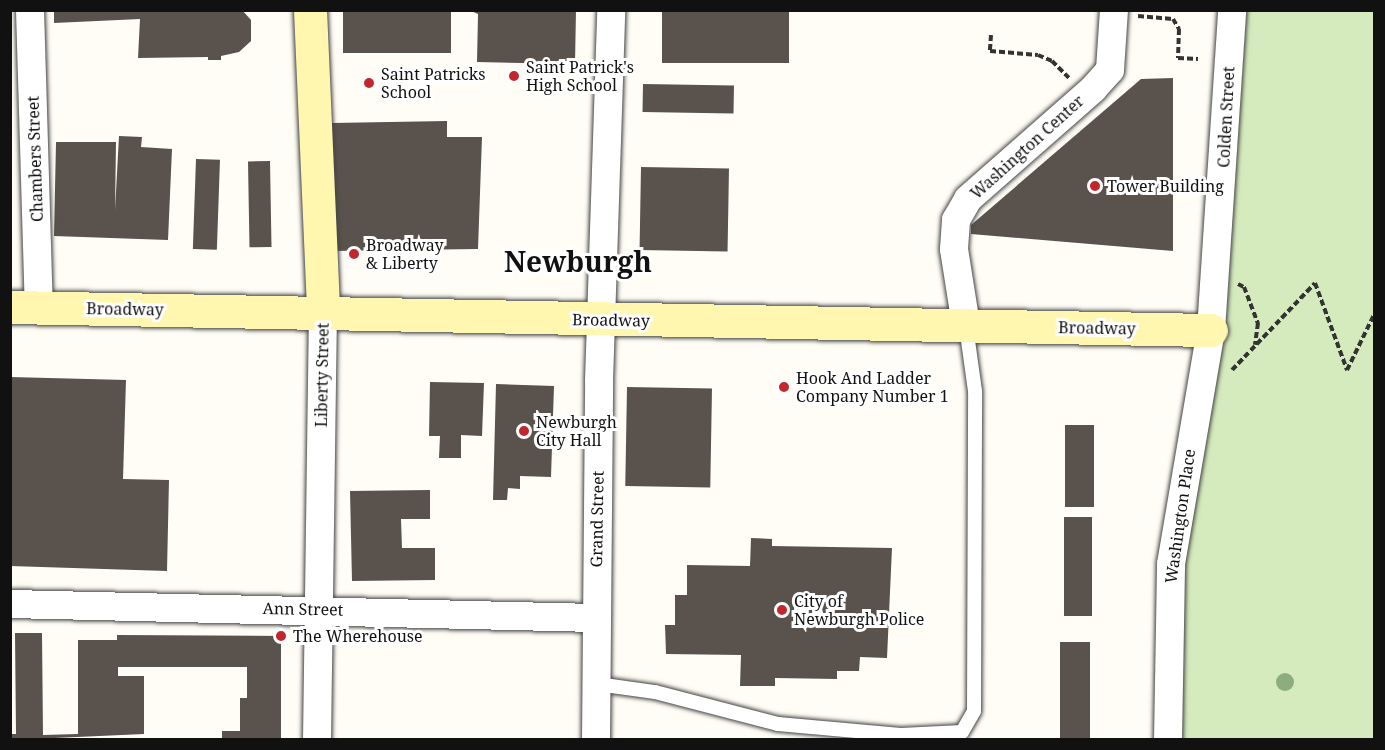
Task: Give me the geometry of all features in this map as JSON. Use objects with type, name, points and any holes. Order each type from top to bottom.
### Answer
[{"type":"street","name":"Chambers Street","points":[[25,307],[30,10]]},
{"type":"street","name":"Liberty Street","points":[[310,10],[323,313],[317,609],[317,740]]},
{"type":"street","name":"Grand Street","points":[[597,740],[596,618],[600,320],[610,10]]},
{"type":"street","name":"Сolden Street","points":[[1211,330],[1217,272],[1232,10]]},
{"type":"street","name":"Washington Center","points":[[966,326],[954,249],[956,219],[968,199],[1086,95],[1110,70],[1114,12]]},
{"type":"street","name":"Broadway","points":[[25,307],[600,320],[1211,330]]},
{"type":"street","name":"Washington Place","points":[[1168,740],[1171,564],[1211,330]]},
{"type":"street","name":"Ann Street","points":[[10,604],[317,609],[596,618]]},
{"type":"lane","points":[[597,684],[655,692],[778,724],[901,735],[962,732],[974,711],[975,391],[966,326]]},
{"type":"path","points":[[1114,12],[1173,20],[1179,28],[1178,58],[1198,59]]},
{"type":"path","points":[[991,35],[990,51],[1018,51],[1052,61],[1086,95]]},
{"type":"path","points":[[1217,272],[1244,287],[1258,323],[1254,346]]},
{"type":"path","points":[[1225,377],[1315,283],[1347,370],[1374,315]]},
{"type":"green space","points":[[1232,11],[1374,11],[1374,739],[1168,740]]},
{"type":"building","points":[[54,10],[242,10],[251,20],[251,41],[239,52],[221,56],[221,60],[208,60],[208,57],[138,58],[140,19],[54,23]]},
{"type":"building","points":[[343,10],[451,10],[451,53],[343,53]]},
{"type":"building","points":[[469,10],[576,10],[575,64],[477,62],[478,14]]},
{"type":"building","points":[[662,10],[789,10],[789,63],[662,63]]},
{"type":"building","name":"Tower Building","points":[[1173,78],[1173,251],[971,234],[971,225],[1141,79]]},
{"type":"building","points":[[643,84],[734,86],[733,114],[643,112]]},
{"type":"building","points":[[447,121],[447,137],[482,137],[478,249],[332,251],[332,123]]},
{"type":"building","points":[[119,136],[142,137],[141,147],[172,149],[168,240],[54,236],[56,142],[116,142],[115,210]]},
{"type":"building","points":[[196,159],[220,160],[217,250],[193,249]]},
{"type":"building","points":[[248,161],[270,161],[272,247],[250,247]]},
{"type":"building","points":[[641,167],[729,169],[728,252],[640,250]]},
{"type":"building","points":[[10,377],[126,380],[123,479],[169,480],[167,571],[10,566]]},
{"type":"building","points":[[430,382],[484,383],[482,436],[461,435],[461,458],[439,458],[440,436],[429,436]]},
{"type":"building","name":"Newburgh City Hall","points":[[496,384],[554,386],[551,477],[520,476],[520,489],[508,488],[507,500],[493,500]]},
{"type":"building","points":[[627,387],[712,388],[710,487],[625,486]]},
{"type":"building","points":[[1065,425],[1094,425],[1094,507],[1065,507]]},
{"type":"building","points":[[430,490],[430,519],[401,519],[402,548],[435,548],[435,580],[352,581],[350,491]]},
{"type":"building","points":[[1064,517],[1092,517],[1092,616],[1064,616]]},
{"type":"building","name":"City of Newburgh Police","points":[[751,538],[772,539],[772,546],[892,548],[887,658],[860,657],[859,671],[837,671],[837,679],[775,678],[775,686],[740,686],[741,655],[666,654],[665,625],[675,625],[675,595],[687,595],[687,565],[750,566]]},
{"type":"building","points":[[15,633],[42,633],[43,735],[78,734],[78,640],[117,640],[117,635],[281,636],[281,740],[222,740],[222,731],[240,731],[240,698],[247,698],[247,667],[118,667],[118,676],[144,676],[144,734],[10,740],[10,734],[16,734]]},
{"type":"building","points":[[1060,642],[1090,642],[1090,740],[1060,740]]},
{"type":"place","name":"Saint Patrick's High School","points":[[514,76]]},
{"type":"place","name":"Saint Patricks School","points":[[369,83]]},
{"type":"place","name":"Tower Building","points":[[1095,186]]},
{"type":"place","name":"Broadway & Liberty","points":[[354,254]]},
{"type":"place","name":"Hook And Ladder Company Number 1","points":[[784,387]]},
{"type":"place","name":"Newburgh City Hall","points":[[524,431]]},
{"type":"place","name":"City of Newburgh Police","points":[[782,610]]},
{"type":"place","name":"The Wherehouse","points":[[281,636]]},
{"type":"district","name":"Newburgh","points":[[578,261]]}]
